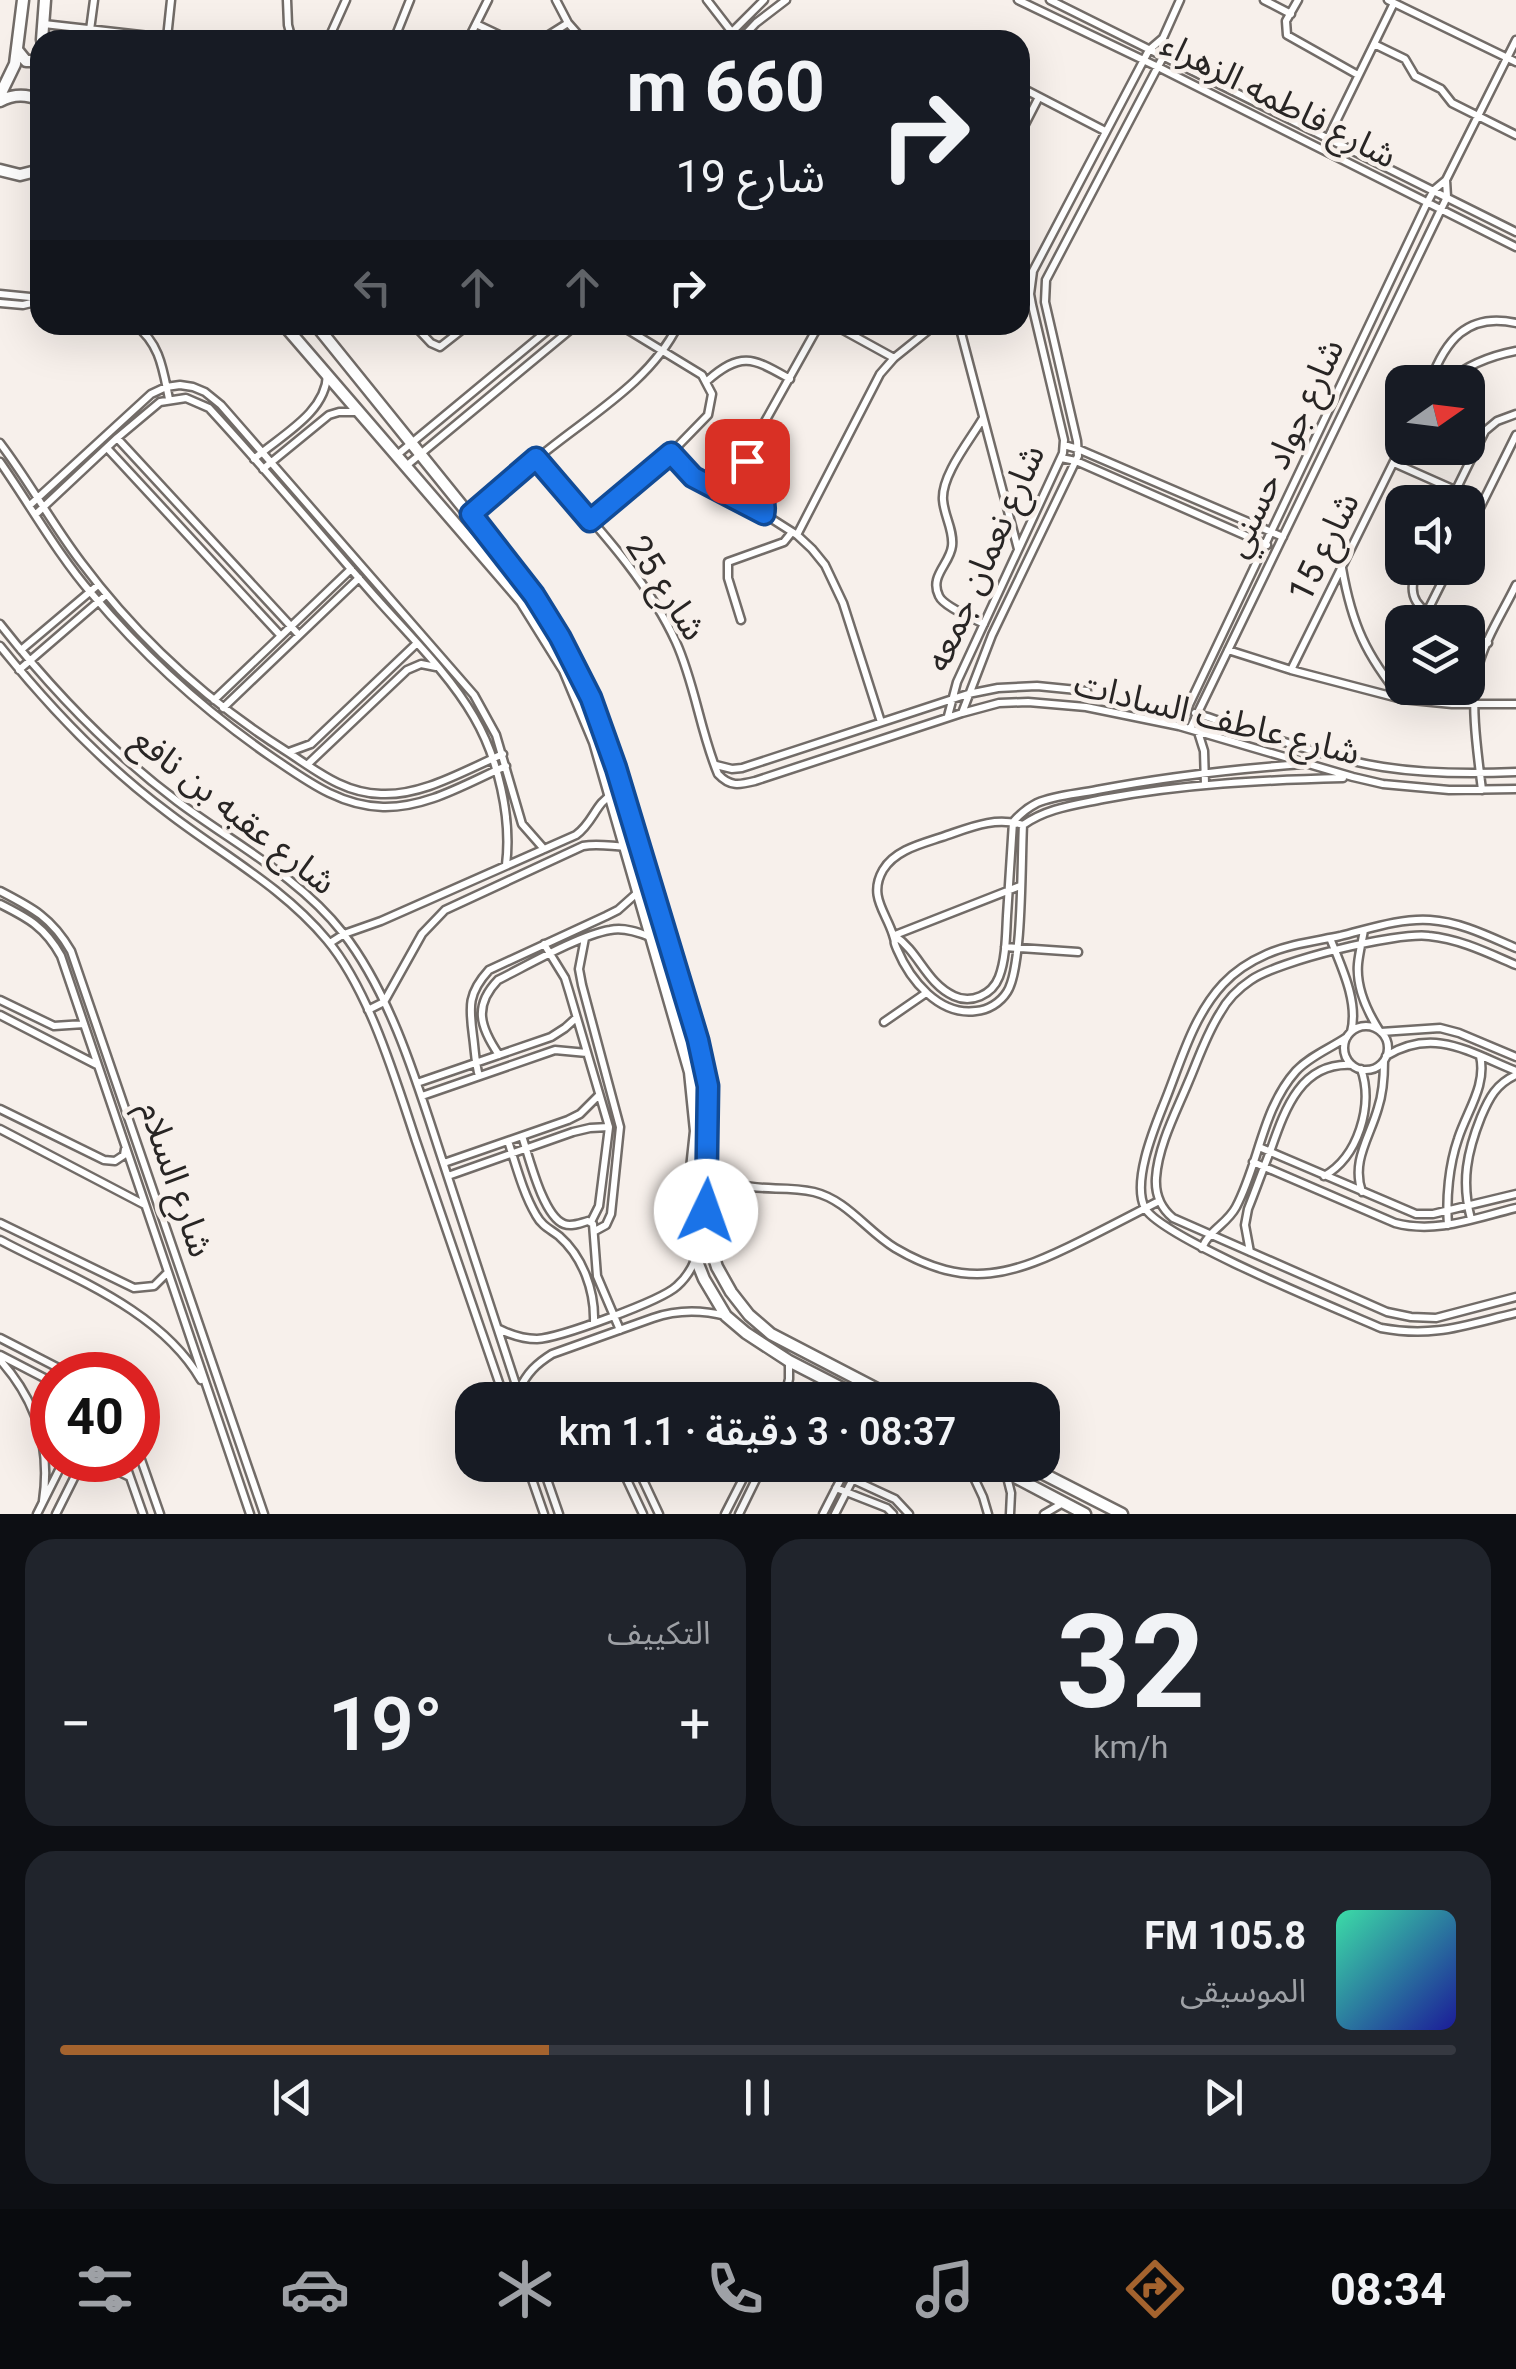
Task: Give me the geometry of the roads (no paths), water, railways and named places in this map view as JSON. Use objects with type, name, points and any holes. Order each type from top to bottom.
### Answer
[{"type":"street","points":[[0,98],[18,51],[23,0]]},
{"type":"street","points":[[43,30],[45,0]]},
{"type":"street","points":[[43,24],[90,30],[94,0]]},
{"type":"street","points":[[168,30],[172,0]]},
{"type":"street","points":[[287,0],[289,30]]},
{"type":"street","points":[[332,30],[346,0]]},
{"type":"street","points":[[398,30],[410,0]]},
{"type":"street","points":[[473,30],[488,0]]},
{"type":"street","points":[[556,0],[574,30]]},
{"type":"street","points":[[708,0],[731,30]]},
{"type":"street","points":[[733,30],[764,0]]},
{"type":"street","points":[[750,30],[786,0]]},
{"type":"street","name":"شارع فاطمه الزهراء","points":[[1018,0],[1516,248]]},
{"type":"street","name":"شارع فاطمه الزهراء","points":[[1050,0],[1516,232]]},
{"type":"street","name":"شارع نعمان جمعه","points":[[948,717],[957,682],[1062,458],[1064,445],[1030,294],[1033,271],[1143,60],[1162,38],[1180,0]]},
{"type":"street","points":[[1264,0],[1291,14]]},
{"type":"street","points":[[1298,0],[1285,26],[1291,39],[1358,75]]},
{"type":"street","points":[[1328,138],[1391,2],[1516,62]]},
{"type":"street","points":[[557,30],[568,23]]},
{"type":"street","points":[[476,24],[489,30]]},
{"type":"street","name":"شارع نعمان جمعه","points":[[962,713],[992,635],[1076,461],[1078,449],[1044,291],[1050,268],[1163,57],[1162,38]]},
{"type":"street","points":[[1434,190],[1446,180],[1516,40]]},
{"type":"street","points":[[1374,44],[1405,58],[1416,76],[1441,89],[1452,103],[1516,135]]},
{"type":"street","points":[[18,51],[30,62]]},
{"type":"street","points":[[1030,92],[1105,131]]},
{"type":"street","points":[[0,98],[30,96]]},
{"type":"street","points":[[1030,115],[1039,97]]},
{"type":"street","points":[[1091,158],[1106,163]]},
{"type":"street","points":[[0,170],[30,173]]},
{"type":"street","points":[[1446,180],[1447,197]]},
{"type":"street","name":"شارع جواد حسني","points":[[1179,726],[1434,190]]},
{"type":"street","points":[[1073,192],[1088,197]]},
{"type":"street","name":"شارع جواد حسني","points":[[1194,730],[1228,650],[1447,197]]},
{"type":"street","points":[[0,294],[30,298]]},
{"type":"street","points":[[0,303],[30,303]]},
{"type":"street","points":[[1437,365],[1445,347],[1468,328],[1497,320],[1516,323]]},
{"type":"street","points":[[147,335],[156,347],[168,399]]},
{"type":"street","points":[[293,335],[506,580],[549,641],[580,701],[684,1044],[695,1102],[688,1206],[696,1259],[726,1316],[768,1349],[830,1382]]},
{"type":"street","points":[[324,335],[534,595],[576,665],[623,790],[698,1040],[708,1086],[708,1239],[717,1267],[749,1315],[771,1334],[863,1382]]},
{"type":"street","points":[[423,335],[440,346],[455,335]]},
{"type":"street","points":[[397,455],[542,335]]},
{"type":"street","points":[[406,466],[564,335]]},
{"type":"street","points":[[590,521],[671,453],[708,416],[712,402],[702,375],[636,335]]},
{"type":"street","points":[[471,514],[626,388],[662,352],[672,335]]},
{"type":"street","points":[[764,514],[765,501],[748,470],[748,452],[813,335]]},
{"type":"street","points":[[852,335],[894,358]]},
{"type":"street","points":[[742,620],[727,572],[728,562],[784,542],[795,534],[869,392],[894,358],[923,335]]},
{"type":"street","points":[[962,335],[1018,549]]},
{"type":"street","points":[[1472,365],[1516,351]]},
{"type":"street","points":[[707,381],[721,370],[748,359],[790,379]]},
{"type":"street","points":[[254,459],[314,410],[324,393],[327,374]]},
{"type":"street","points":[[30,505],[145,399],[166,387],[180,385],[205,392],[272,461],[461,678],[486,714],[503,754],[522,824],[544,849]]},
{"type":"street","points":[[36,514],[152,408],[168,399],[186,398],[203,404],[436,667],[476,719],[492,759],[509,828],[506,865]]},
{"type":"street","points":[[263,469],[330,415],[360,412]]},
{"type":"street","points":[[1458,485],[1485,431],[1516,414]]},
{"type":"street","points":[[984,418],[944,488],[952,548],[936,586],[943,602],[984,624]]},
{"type":"street","points":[[1485,496],[1516,435]]},
{"type":"street","points":[[117,438],[299,635]]},
{"type":"street","points":[[0,443],[106,596],[223,708],[322,776],[347,788],[386,794],[427,786],[503,754]]},
{"type":"street","points":[[1064,445],[1283,537]]},
{"type":"street","points":[[107,448],[282,636]]},
{"type":"street","points":[[671,453],[693,477],[764,514],[812,548],[836,584],[881,722]]},
{"type":"street","name":"شارع 25","points":[[536,458],[639,581],[675,640],[714,765]]},
{"type":"street","points":[[1062,458],[1277,549]]},
{"type":"street","points":[[0,462],[90,592],[179,685],[217,718],[316,788],[373,807],[416,804],[506,766]]},
{"type":"street","name":"شارع 15","points":[[1291,670],[1393,465]]},
{"type":"street","points":[[1399,465],[1445,485]]},
{"type":"street","points":[[1342,567],[1348,604],[1361,638],[1385,678]]},
{"type":"street","points":[[214,700],[351,569]]},
{"type":"street","points":[[223,708],[358,578]]},
{"type":"street","points":[[21,650],[98,585]]},
{"type":"street","points":[[1485,651],[1516,585]]},
{"type":"street","points":[[20,670],[106,596]]},
{"type":"street","name":"شارع عقبه بن نافع","points":[[0,624],[76,713],[175,800],[284,876],[344,934],[384,1002],[422,1096],[515,1382]]},
{"type":"street","points":[[287,752],[311,744],[416,644]]},
{"type":"street","name":"شارع عقبه بن نافع","points":[[0,646],[45,701],[96,751],[164,810],[258,875],[330,943],[368,1010],[499,1382]]},
{"type":"street","points":[[1228,650],[1385,695]]},
{"type":"street","points":[[307,765],[407,670],[421,664],[436,667]]},
{"type":"street","name":"شارع عاطف السادات","points":[[714,765],[742,768],[968,694],[998,688],[1038,686],[1087,692]]},
{"type":"street","points":[[998,688],[999,703]]},
{"type":"street","name":"شارع عاطف السادات","points":[[714,765],[724,781],[742,784],[948,717],[999,703],[1028,702],[1072,705],[1179,726],[1353,777],[1416,788],[1516,789]]},
{"type":"street","points":[[1485,704],[1516,704]]},
{"type":"street","points":[[1476,705],[1482,790]]},
{"type":"street","name":"شارع عاطف السادات","points":[[1186,710],[1379,766],[1446,773],[1516,772]]},
{"type":"street","points":[[1194,730],[1204,751],[1205,784]]},
{"type":"street","points":[[894,935],[904,942],[930,980],[960,999],[983,996],[999,978],[1005,947],[1013,822],[1024,810],[1054,798],[1204,772],[1308,764]]},
{"type":"street","points":[[1023,825],[1017,948],[1006,994],[983,1010],[968,1012],[941,1005],[926,992],[895,947],[894,935],[879,907],[877,888],[883,870],[896,856],[983,823],[998,820],[1023,825],[1059,808],[1133,794],[1248,780],[1353,777]]},
{"type":"street","points":[[330,943],[581,832],[601,802],[623,790]]},
{"type":"street","points":[[368,1010],[384,1002],[422,934],[444,910],[583,846],[640,846]]},
{"type":"street","points":[[894,935],[1020,886]]},
{"type":"street","name":"شارع السلام","points":[[0,891],[37,909],[56,928],[71,952],[264,1514]]},
{"type":"street","points":[[479,1076],[470,1002],[476,984],[489,970],[618,910],[638,892]]},
{"type":"street","name":"شارع السلام","points":[[0,904],[30,919],[47,934],[61,956],[250,1514]]},
{"type":"street","points":[[1516,948],[1451,922],[1414,921],[1266,954],[1235,973],[1198,1020],[1155,1125],[1142,1178],[1145,1208],[1165,1228],[1381,1328],[1408,1333],[1436,1332],[1516,1313]]},
{"type":"street","points":[[499,1055],[482,1018],[482,1003],[498,980],[609,930],[624,929],[651,938]]},
{"type":"street","points":[[1362,1193],[1357,1167],[1382,1096],[1388,1044],[1365,1003],[1358,976],[1364,930]]},
{"type":"street","points":[[1516,965],[1468,944],[1426,935],[1404,935],[1272,968],[1252,979],[1221,1010],[1211,1029],[1170,1129],[1156,1177],[1159,1201],[1173,1218],[1387,1312],[1436,1318],[1516,1297]]},
{"type":"street","points":[[522,1136],[547,1206],[558,1221],[606,1225],[611,1214],[620,1128],[579,969],[585,938]]},
{"type":"street","points":[[1330,938],[1352,1006],[1354,1020],[1345,1052],[1352,1065]]},
{"type":"street","points":[[544,944],[564,978],[609,1127],[593,1226],[594,1254],[597,1276],[620,1330]]},
{"type":"street","points":[[1005,947],[1078,952]]},
{"type":"street","points":[[884,1022],[926,992]]},
{"type":"street","points":[[0,1000],[54,1026],[84,1024]]},
{"type":"street","points":[[0,1015],[98,1066]]},
{"type":"street","points":[[417,1083],[551,1037],[577,1016]]},
{"type":"street","points":[[1202,1248],[1207,1235],[1224,1223],[1236,1207],[1274,1108],[1295,1072],[1349,1035],[1365,1026],[1381,1032],[1440,1028],[1459,1032],[1516,1058]]},
{"type":"street","points":[[1250,1253],[1245,1224],[1248,1210],[1284,1112],[1304,1084],[1316,1073],[1339,1064],[1370,1070],[1402,1046],[1420,1042],[1438,1041],[1516,1073],[1490,1096],[1472,1140],[1464,1184],[1471,1219]]},
{"type":"street","points":[[422,1096],[555,1050],[587,1052]]},
{"type":"street","points":[[1448,1225],[1458,1140],[1482,1077],[1480,1056]]},
{"type":"street","points":[[1324,1176],[1344,1162],[1366,1112],[1368,1097],[1361,1070]]},
{"type":"street","points":[[444,1163],[580,1114],[599,1094]]},
{"type":"street","points":[[0,1109],[104,1160],[115,1162],[124,1155],[125,1147]]},
{"type":"street","points":[[448,1176],[572,1132],[609,1127]]},
{"type":"street","points":[[0,1130],[145,1205]]},
{"type":"street","points":[[508,1141],[534,1212],[583,1269],[592,1291],[594,1322]]},
{"type":"street","points":[[1259,1148],[1416,1214],[1447,1211],[1516,1194]]},
{"type":"street","points":[[708,1160],[717,1172],[742,1187],[815,1192],[839,1202],[886,1242],[917,1261],[950,1272],[986,1274],[1020,1269],[1159,1201]]},
{"type":"street","points":[[1253,1162],[1413,1228],[1434,1228],[1516,1208]]},
{"type":"street","points":[[706,1211],[718,1198],[742,1187]]},
{"type":"street","points":[[0,1223],[134,1288],[154,1286],[168,1272]]},
{"type":"street","points":[[558,1236],[566,1224]]},
{"type":"street","points":[[0,1240],[146,1321],[182,1354],[209,1394],[222,1390]]},
{"type":"street","points":[[498,1328],[512,1335],[541,1339],[594,1322],[658,1299],[676,1287],[696,1259]]},
{"type":"street","points":[[523,1382],[538,1363],[552,1354],[664,1314],[726,1316]]},
{"type":"street","points":[[0,1338],[30,1353]]},
{"type":"street","points":[[0,1357],[30,1371]]},
{"type":"street","points":[[0,1357],[26,1394],[38,1422],[46,1462],[43,1501]]},
{"type":"street","points":[[788,1382],[789,1361]]},
{"type":"street","points":[[37,1514],[53,1482]]},
{"type":"street","points":[[56,1514],[72,1482]]},
{"type":"street","points":[[131,1482],[143,1514]]},
{"type":"street","points":[[149,1482],[160,1514]]},
{"type":"street","points":[[533,1482],[544,1514]]},
{"type":"street","points":[[548,1482],[559,1514]]},
{"type":"street","points":[[628,1482],[644,1514]]},
{"type":"street","points":[[644,1482],[659,1514]]},
{"type":"street","points":[[725,1514],[741,1482]]},
{"type":"street","points":[[739,1514],[755,1482]]},
{"type":"street","points":[[823,1514],[840,1482]]},
{"type":"street","points":[[835,1514],[851,1482]]},
{"type":"street","points":[[856,1482],[894,1499],[909,1514]]},
{"type":"street","points":[[976,1482],[988,1514]]},
{"type":"street","points":[[1008,1482],[1010,1514]]},
{"type":"street","points":[[1024,1482],[1084,1514]]},
{"type":"street","points":[[1059,1482],[1122,1514]]},
{"type":"street","points":[[836,1488],[894,1514]]},
{"type":"street","points":[[1044,1514],[1063,1503]]}]
